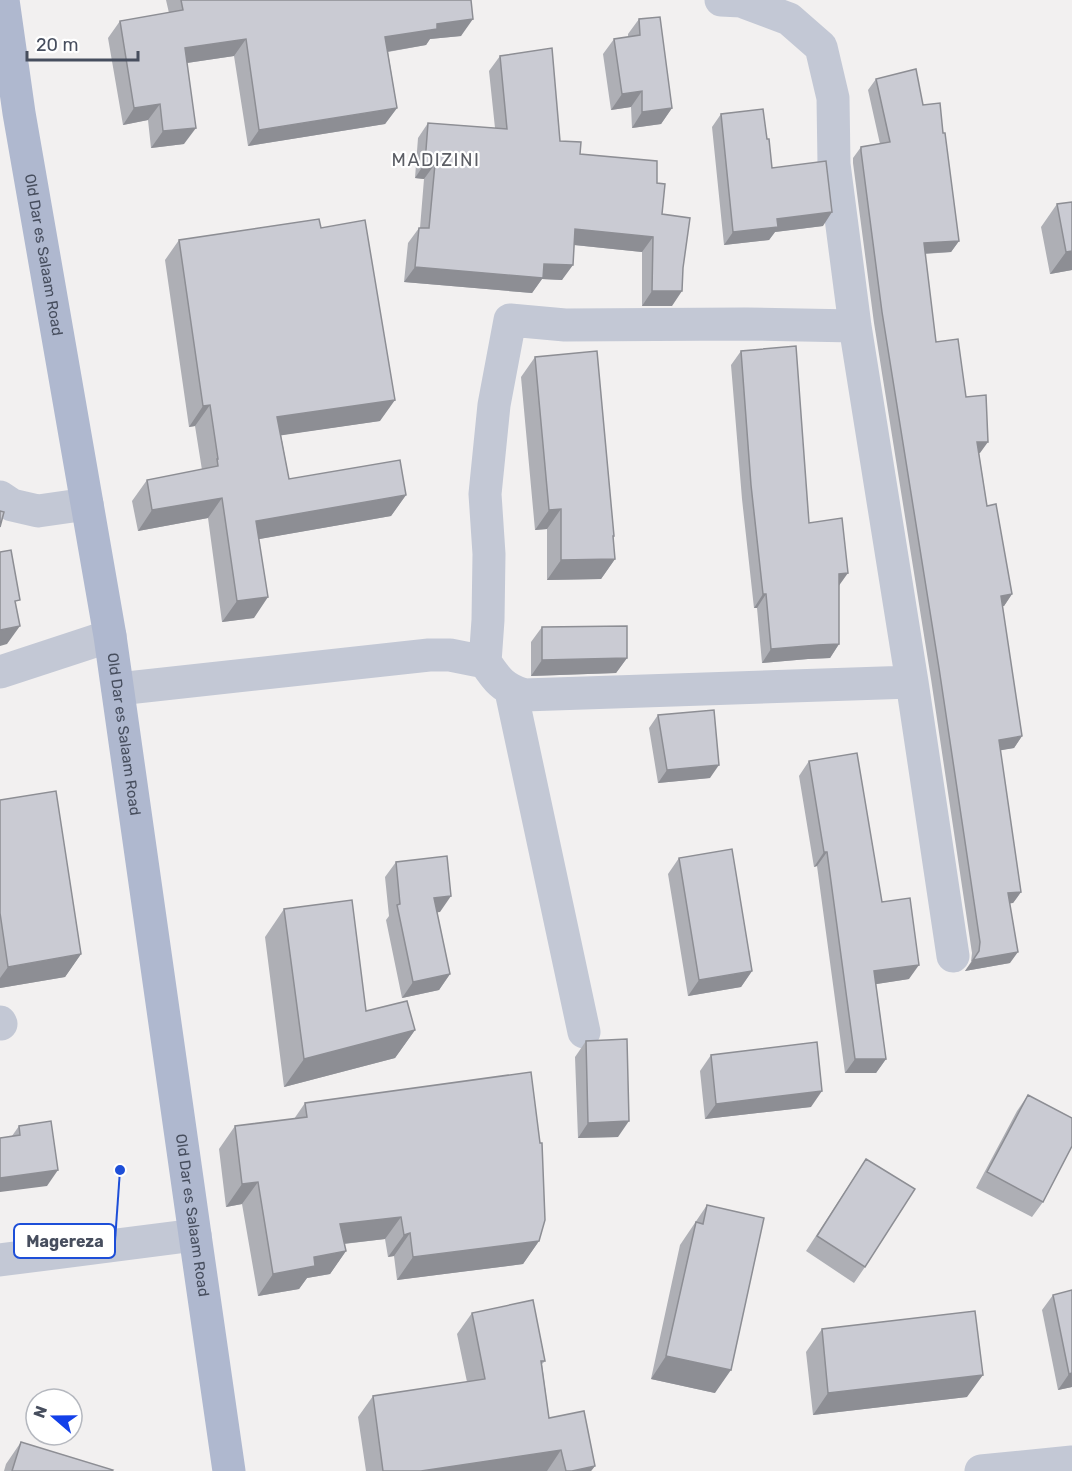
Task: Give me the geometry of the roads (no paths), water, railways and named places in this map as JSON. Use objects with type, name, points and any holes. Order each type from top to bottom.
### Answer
[{"type":"main road","name":"Old Dar es Salaam Road","points":[[3,0],[10,116],[87,504],[110,636],[229,1471]]},
{"type":"street","points":[[721,0],[741,1],[789,19],[821,46],[833,98],[834,164],[855,326],[953,956]]},
{"type":"street","points":[[855,326],[565,325],[510,320],[494,405],[484,494],[489,554],[485,662],[498,681],[511,691],[524,695],[912,682]]},
{"type":"street","points":[[0,497],[12,505],[38,511],[87,504]]},
{"type":"street","points":[[0,672],[110,636]]},
{"type":"street","points":[[118,689],[429,655],[450,655],[485,662]]},
{"type":"street","points":[[511,691],[584,1032]]},
{"type":"street","points":[[0,1260],[195,1235]]},
{"type":"street","points":[[981,1471],[1072,1462]]},
{"type":"place","name":"Magereza","points":[[120,1170]]},
{"type":"district","name":"MADIZINI","points":[[436,160]]}]
